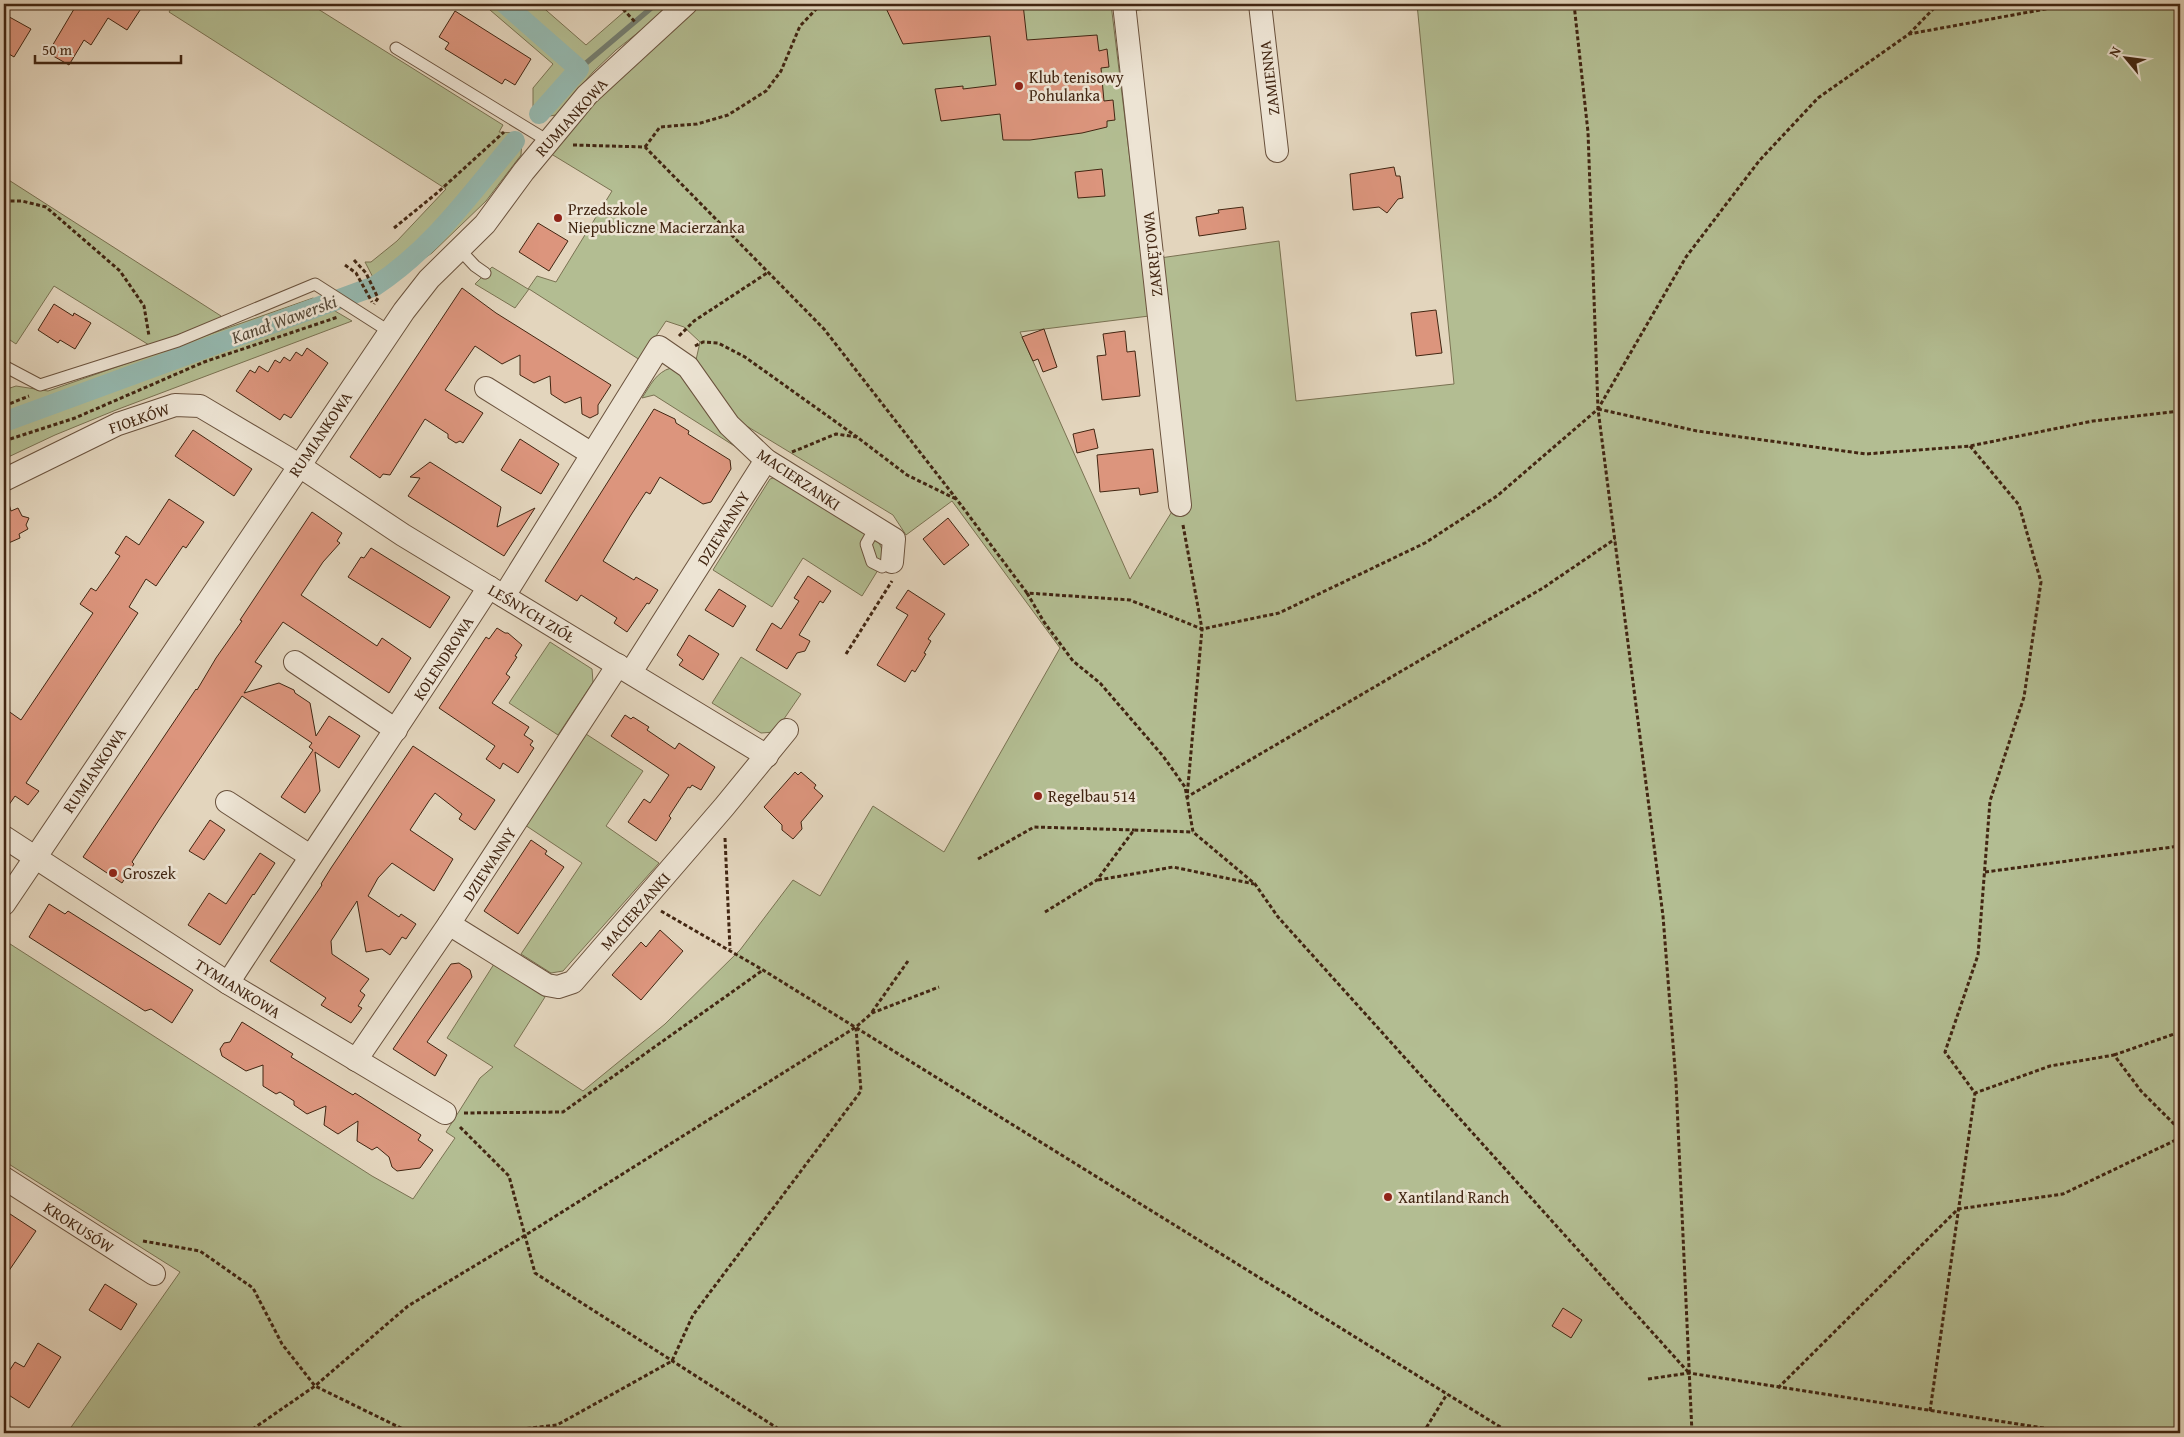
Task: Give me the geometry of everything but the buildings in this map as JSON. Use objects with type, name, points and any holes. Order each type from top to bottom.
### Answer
[{"type":"street","name":"RUMIANKOWA","points":[[4,904],[299,465],[390,332],[430,279],[484,224],[587,95],[686,4]]},
{"type":"street","name":"ZAKRĘTOWA","points":[[1124,4],[1180,505]]},
{"type":"street","name":"ZAMIENNA","points":[[1260,4],[1277,151]]},
{"type":"street","name":"KOLENDROWA","points":[[228,982],[310,856],[396,730],[666,351]]},
{"type":"street","name":"MACIERZANKI","points":[[666,351],[688,367],[729,425],[767,461],[894,539],[892,562]]},
{"type":"street","points":[[486,388],[592,454]]},
{"type":"street","name":"FIOŁKÓW","points":[[4,480],[118,424],[175,405],[200,406],[299,465]]},
{"type":"street","name":"DZIEWANNY","points":[[356,1060],[767,461]]},
{"type":"street","name":"LEŚNYCH ZIÓŁ","points":[[299,465],[403,534],[496,592],[767,756]]},
{"type":"street","points":[[295,662],[396,730]]},
{"type":"street","name":"MACIERZANKI","points":[[449,924],[547,985],[558,987],[573,982],[724,807],[787,730]]},
{"type":"street","points":[[228,802],[310,856]]},
{"type":"street","points":[[4,837],[35,857]]},
{"type":"street","name":"TYMIANKOWA","points":[[35,857],[228,982],[445,1113]]},
{"type":"street","name":"KROKUSÓW","points":[[4,1178],[154,1274]]},
{"type":"lane","points":[[396,48],[516,121],[547,143]]},
{"type":"lane","points":[[460,250],[474,266],[485,273]]},
{"type":"lane","points":[[4,366],[40,385],[152,349],[227,322],[315,284],[390,332]]},
{"type":"path","points":[[646,147],[660,126],[697,124],[728,116],[766,91],[781,71],[800,26],[821,4]]},
{"type":"path","points":[[1574,4],[1588,132],[1598,409],[1663,916],[1676,1082],[1692,1433]]},
{"type":"path","points":[[1027,593],[1130,600],[1202,629],[1279,614],[1425,543],[1497,496],[1598,409],[1686,257],[1760,161],[1818,98],[1908,34],[1938,4]]},
{"type":"path","points":[[1908,34],[2073,4]]},
{"type":"path","points":[[623,9],[640,28]]},
{"type":"path","points":[[394,228],[516,121]]},
{"type":"path","points":[[547,143],[646,147],[767,273],[824,328],[1027,593],[1044,622],[1073,661],[1100,683],[1163,756],[1185,787],[1193,832]]},
{"type":"path","points":[[4,200],[22,201],[46,207],[120,271],[144,306],[152,349]]},
{"type":"path","points":[[354,260],[366,273],[377,296]]},
{"type":"path","points":[[345,265],[355,271],[370,299]]},
{"type":"path","points":[[666,351],[694,321],[767,273]]},
{"type":"path","points":[[4,441],[75,418],[153,382],[204,362],[332,319],[354,309]]},
{"type":"path","points":[[666,351],[703,342],[718,343],[745,357],[857,436],[907,475],[958,501]]},
{"type":"path","points":[[4,406],[28,396],[40,385]]},
{"type":"path","points":[[1598,409],[1697,432],[1866,454],[1970,446],[2094,421],[2180,411]]},
{"type":"path","points":[[767,461],[836,434],[857,436]]},
{"type":"path","points":[[1930,1411],[1975,1093],[1945,1052],[1978,955],[1990,801],[2024,697],[2042,582],[2019,505],[1970,446]]},
{"type":"path","points":[[1180,505],[1202,629],[1187,797]]},
{"type":"path","points":[[1187,797],[1543,588],[1615,539]]},
{"type":"path","points":[[846,654],[899,570],[892,562]]},
{"type":"path","points":[[724,807],[730,950]]},
{"type":"path","points":[[978,859],[1034,827],[1193,832],[1255,884],[1278,918],[1689,1373]]},
{"type":"path","points":[[1045,912],[1097,880],[1134,830]]},
{"type":"path","points":[[1984,872],[2180,846]]},
{"type":"path","points":[[1097,880],[1173,867],[1255,884]]},
{"type":"path","points":[[643,901],[730,950],[856,1027],[1510,1433]]},
{"type":"path","points":[[248,1433],[315,1386],[408,1306],[524,1236],[856,1027],[872,1013],[908,961]]},
{"type":"path","points":[[445,1113],[563,1112],[763,970]]},
{"type":"path","points":[[872,1013],[939,987]]},
{"type":"path","points":[[488,1433],[557,1425],[672,1361],[693,1315],[861,1091],[856,1027]]},
{"type":"path","points":[[1975,1093],[2050,1066],[2114,1055],[2180,1032]]},
{"type":"path","points":[[2114,1055],[2140,1092],[2180,1130]]},
{"type":"path","points":[[445,1113],[510,1176],[535,1273],[785,1433]]},
{"type":"path","points":[[1778,1388],[1958,1209],[2063,1194],[2180,1138]]},
{"type":"path","points":[[134,1240],[200,1251],[253,1288],[282,1344],[315,1386],[410,1433]]},
{"type":"path","points":[[1648,1379],[1689,1373],[2076,1433]]},
{"type":"path","points":[[1422,1433],[1447,1394]]},
{"type":"path","points":[[2028,1426],[2028,1433]]},
{"type":"green space","points":[[174,4],[310,4],[503,125],[499,132],[514,133],[522,140],[521,155],[486,201],[432,253],[379,289],[365,262],[371,262],[397,241],[446,189],[169,12]]},
{"type":"green space","points":[[483,4],[539,4],[586,45],[633,4],[674,4],[616,50],[593,72],[556,115],[543,117],[533,110],[533,88],[553,64]]},
{"type":"green space","points":[[702,4],[1111,4],[1149,316],[1020,332],[1130,579],[1186,489],[1160,258],[1279,241],[1296,401],[1454,384],[1417,4],[2180,4],[2180,1433],[67,1433],[180,1272],[4,1161],[4,948],[7,942],[372,1176],[413,1199],[455,1138],[446,1132],[480,1078],[493,1067],[447,1038],[494,964],[545,997],[514,1046],[583,1091],[665,1024],[740,950],[793,880],[820,896],[873,806],[944,852],[1060,648],[952,501],[906,535],[893,515],[740,422],[696,360],[700,342],[684,327],[666,321],[640,360],[529,289],[515,308],[475,284],[492,267],[528,289],[537,276],[556,282],[612,191],[548,152],[607,87]]},
{"type":"green space","points":[[1130,4],[1183,4],[1131,11]]},
{"type":"green space","points":[[4,177],[221,316],[217,321],[149,345],[54,286],[16,344],[4,336]]},
{"type":"green space","points":[[313,298],[352,321],[116,410],[55,435],[4,459],[4,390],[16,386],[48,391]]},
{"type":"green space","points":[[671,368],[682,371],[736,447],[654,395],[642,398],[657,376]]},
{"type":"green space","points":[[782,475],[874,533],[886,557],[862,596],[803,558],[772,607],[713,570],[770,479]]},
{"type":"green space","points":[[550,642],[592,669],[593,682],[558,735],[509,703]]},
{"type":"green space","points":[[741,657],[801,694],[775,732],[761,733],[712,703]]},
{"type":"green space","points":[[586,734],[643,771],[606,826],[659,863],[563,971],[551,973],[521,954],[582,863],[525,825]]},
{"type":"waterway","name":"Kanał Wawerski","points":[[505,4],[579,69],[539,114]]},
{"type":"waterway","points":[[579,69],[656,4]]},
{"type":"waterway","name":"Kanał Wawerski","points":[[4,422],[375,286],[415,255],[433,237],[467,200],[515,141]]},
{"type":"place","name":"Klub tenisowy Pohulanka","points":[[1019,86]]},
{"type":"place","name":"Przedszkole Niepubliczne Macierzanka","points":[[558,218]]},
{"type":"place","name":"Regelbau 514","points":[[1038,796]]},
{"type":"place","name":"Groszek","points":[[113,873]]},
{"type":"place","name":"Xantiland Ranch","points":[[1388,1197]]}]
